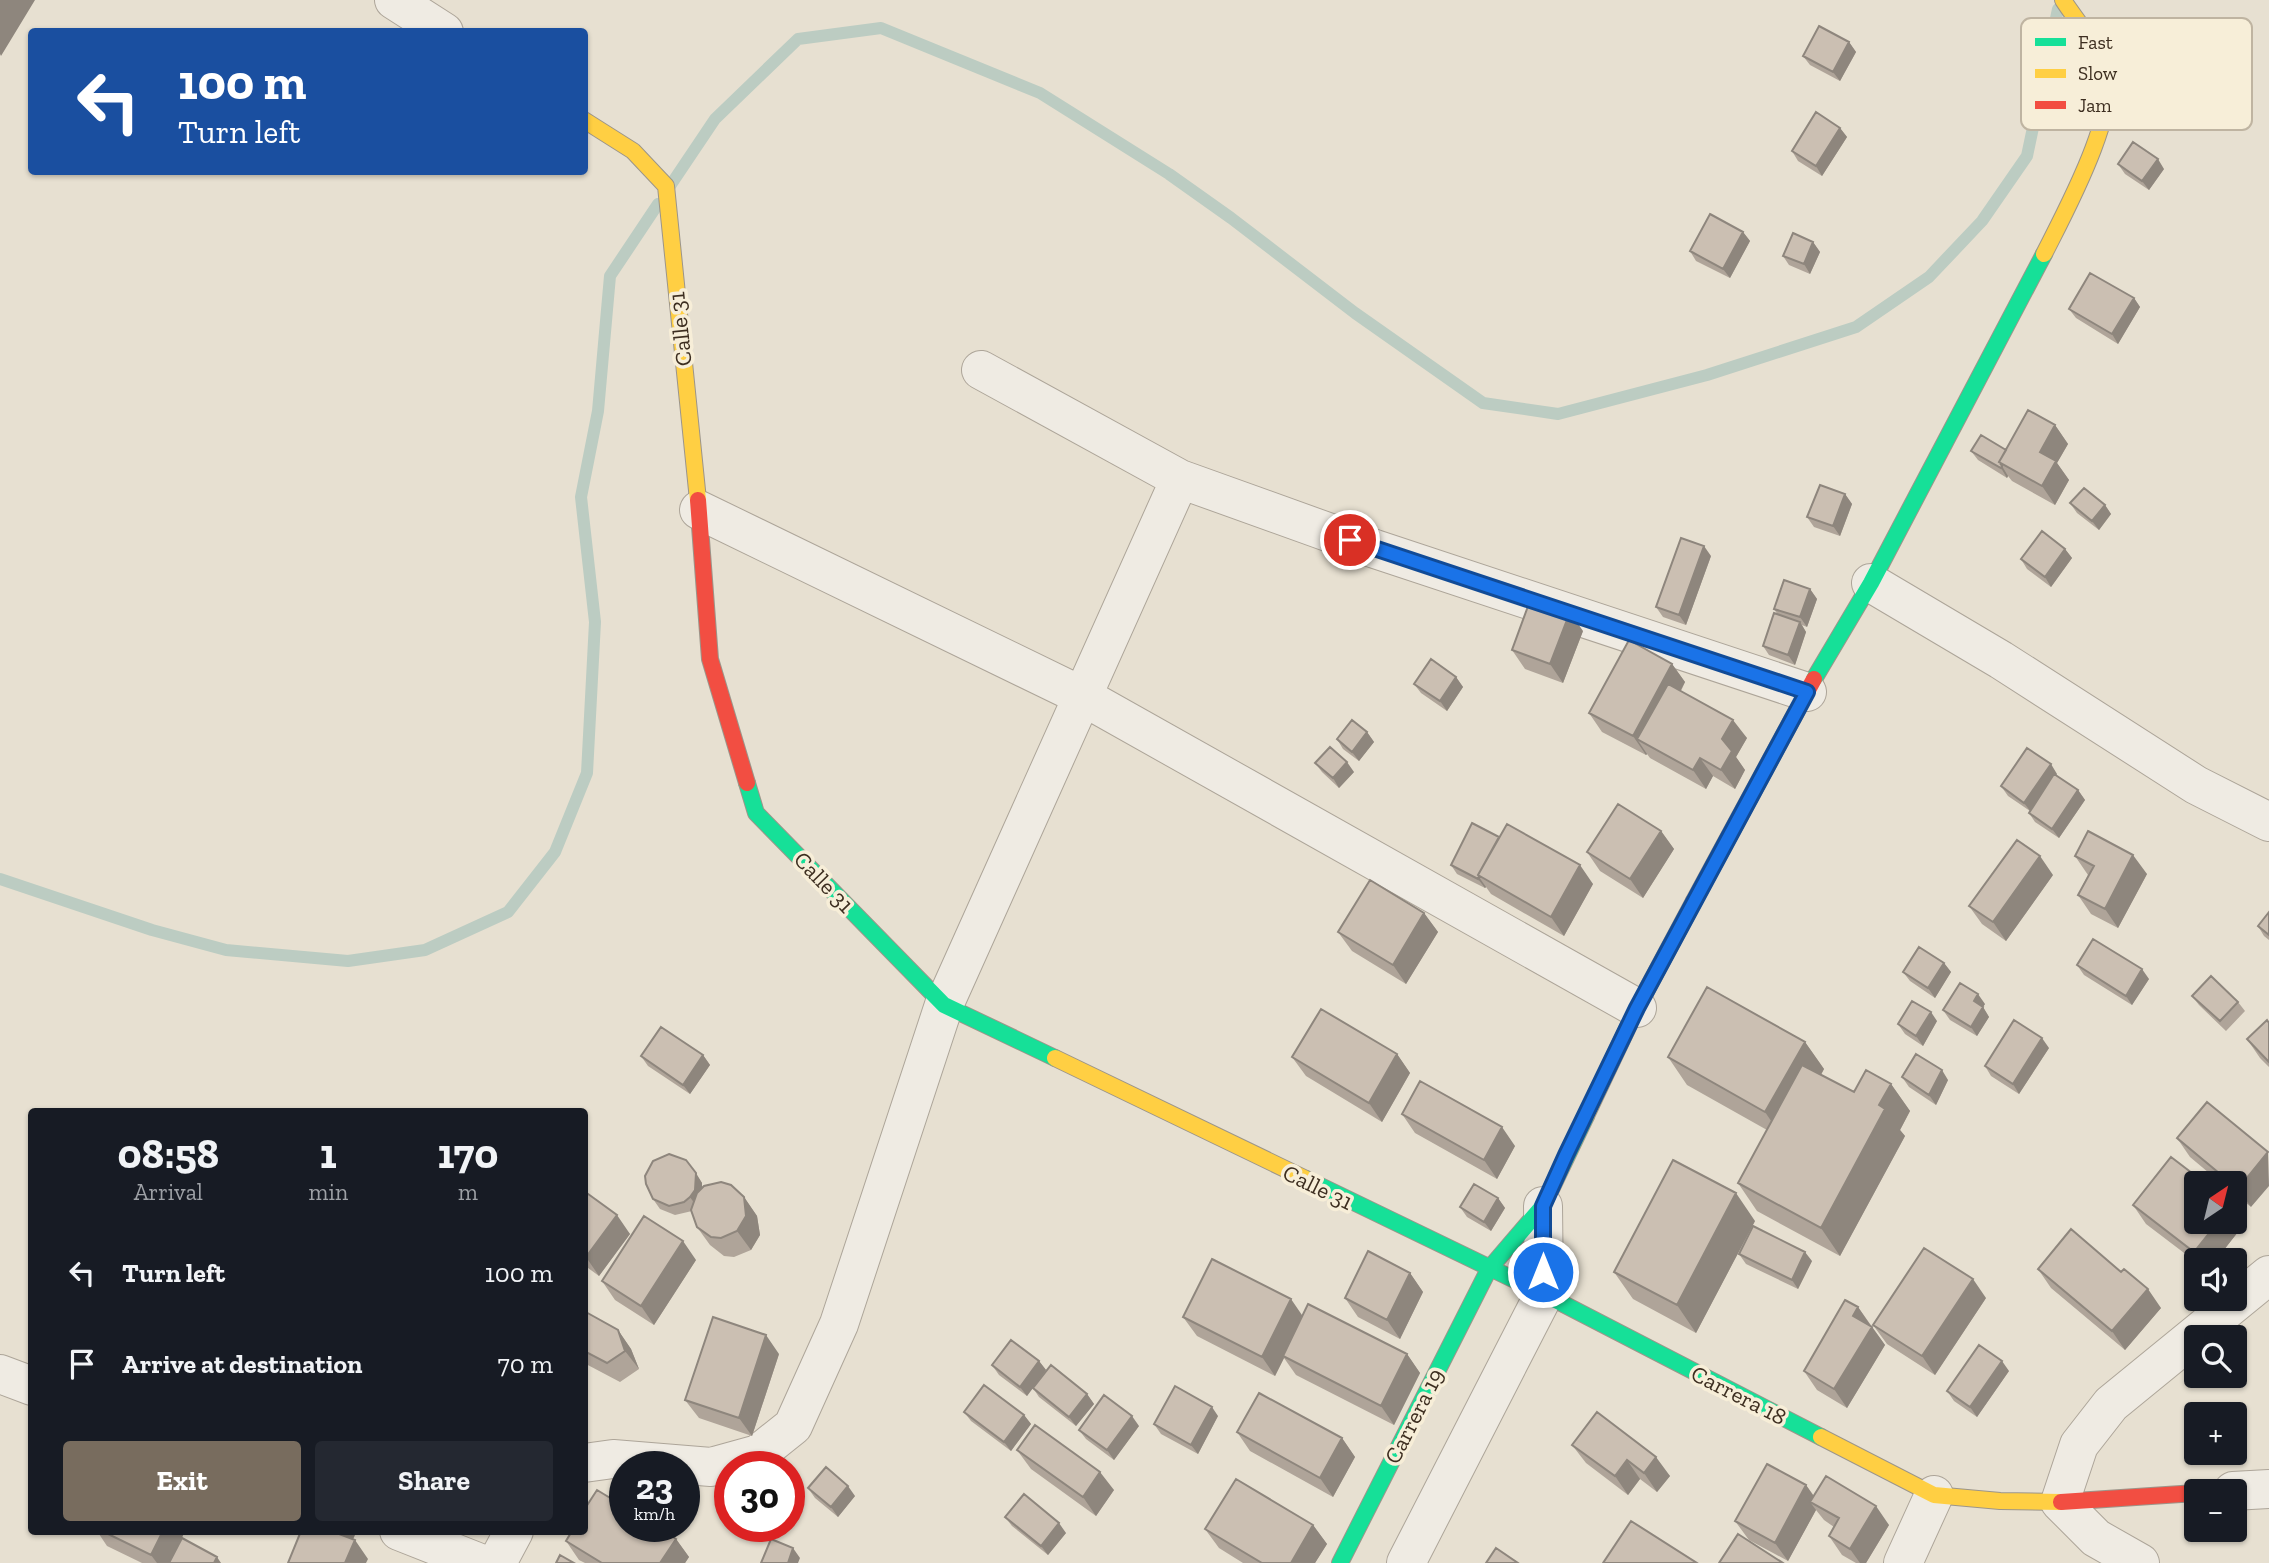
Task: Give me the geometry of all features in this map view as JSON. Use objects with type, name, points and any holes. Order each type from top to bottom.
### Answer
[{"type":"street","points":[[394,0],[438,28]]},
{"type":"street","name":"Carrera 19","points":[[2063,0],[2075,18]]},
{"type":"street","name":"Calle 31","points":[[588,122],[634,150],[666,186],[699,510],[710,659],[756,813],[944,1005],[1544,1294]]},
{"type":"street","name":"Carrera 19","points":[[1340,1563],[1489,1269],[1543,1206],[1637,1008],[1807,692],[1871,583],[2079,186],[2099,130]]},
{"type":"street","points":[[981,370],[1180,479],[1375,549],[1807,692]]},
{"type":"street","points":[[588,1462],[613,1459],[711,1467],[758,1454],[793,1426],[839,1324],[944,1005],[1180,479]]},
{"type":"street","points":[[699,510],[1082,696],[1637,1008]]},
{"type":"street","points":[[1871,583],[2001,660],[2196,785],[2269,822]]},
{"type":"street","points":[[1406,1563],[1544,1294],[1543,1206]]},
{"type":"street","points":[[2140,1563],[2096,1538],[2060,1502],[2079,1445],[2111,1404],[2269,1275]]},
{"type":"street","name":"Carrera 18","points":[[1544,1294],[1934,1495],[2000,1501],[2060,1502],[2184,1494]]},
{"type":"street","points":[[0,1374],[28,1384]]},
{"type":"street","points":[[2247,1490],[2269,1489]]},
{"type":"street","points":[[1903,1563],[1934,1495]]},
{"type":"street","points":[[409,1535],[480,1563]]},
{"type":"street","points":[[497,1563],[512,1535]]},
{"type":"building","points":[[1819,26],[1849,42],[1833,72],[1803,56]]},
{"type":"building","points":[[1816,112],[1840,128],[1816,166],[1792,151]]},
{"type":"building","points":[[2133,142],[2158,159],[2142,181],[2118,164]]},
{"type":"building","points":[[1710,214],[1743,232],[1723,269],[1690,251]]},
{"type":"building","points":[[1793,233],[1813,242],[1804,264],[1783,256]]},
{"type":"building","points":[[2090,273],[2134,298],[2112,334],[2069,309]]},
{"type":"building","points":[[2028,410],[2055,425],[2040,452],[2056,461],[2042,486],[1999,462]]},
{"type":"building","points":[[1981,435],[2006,450],[1999,462],[2001,468],[1971,451]]},
{"type":"building","points":[[1820,485],[1845,494],[1833,526],[1807,517]]},
{"type":"building","points":[[2084,488],[2105,505],[2092,521],[2070,503]]},
{"type":"building","points":[[2042,531],[2065,549],[2045,577],[2021,559]]},
{"type":"building","points":[[1681,538],[1704,546],[1679,615],[1656,607]]},
{"type":"building","points":[[1784,580],[1810,589],[1800,617],[1774,609]]},
{"type":"building","points":[[1531,598],[1570,612],[1550,664],[1512,650]]},
{"type":"building","points":[[1774,613],[1800,622],[1788,655],[1763,646]]},
{"type":"building","points":[[1629,640],[1672,664],[1633,736],[1589,713]]},
{"type":"building","points":[[1431,659],[1456,677],[1440,701],[1414,684]]},
{"type":"building","points":[[1668,684],[1733,720],[1722,739],[1732,751],[1721,770],[1700,758],[1693,770],[1637,739]]},
{"type":"building","points":[[1352,720],[1367,732],[1352,752],[1337,739]]},
{"type":"building","points":[[1330,747],[1347,762],[1333,778],[1315,763]]},
{"type":"building","points":[[2027,748],[2051,764],[2024,803],[2001,786]]},
{"type":"building","points":[[2054,774],[2078,790],[2052,829],[2029,813]]},
{"type":"building","points":[[1618,804],[1661,831],[1630,879],[1587,852]]},
{"type":"building","points":[[1472,823],[1499,837],[1478,879],[1451,865]]},
{"type":"building","points":[[1507,824],[1580,865],[1551,917],[1478,875]]},
{"type":"building","points":[[2088,831],[2133,855],[2105,909],[2078,895],[2094,866],[2075,856]]},
{"type":"building","points":[[2017,840],[2040,856],[1993,922],[1969,906]]},
{"type":"building","points":[[1370,880],[1424,913],[1393,965],[1338,932]]},
{"type":"building","points":[[2269,912],[2269,935],[2258,926]]},
{"type":"building","points":[[2093,939],[2142,969],[2126,996],[2077,965]]},
{"type":"building","points":[[1919,947],[1944,963],[1928,988],[1903,972]]},
{"type":"building","points":[[2211,976],[2238,1002],[2220,1021],[2192,996]]},
{"type":"building","points":[[1960,983],[1978,994],[1974,1001],[1983,1007],[1971,1027],[1943,1010]]},
{"type":"building","points":[[1707,987],[1805,1042],[1765,1112],[1668,1057]]},
{"type":"building","points":[[1912,1001],[1931,1012],[1916,1036],[1898,1024]]},
{"type":"building","points":[[1321,1009],[1397,1054],[1369,1103],[1292,1057]]},
{"type":"building","points":[[2014,1020],[2042,1038],[2013,1084],[1985,1066]]},
{"type":"building","points":[[2267,1020],[2269,1023],[2269,1062],[2247,1039]]},
{"type":"building","points":[[661,1027],[703,1055],[683,1085],[641,1056]]},
{"type":"building","points":[[1916,1054],[1942,1070],[1929,1095],[1902,1077]]},
{"type":"building","points":[[1802,1065],[1854,1092],[1866,1070],[1891,1084],[1879,1105],[1885,1109],[1821,1228],[1738,1183]]},
{"type":"building","points":[[1420,1081],[1502,1127],[1484,1160],[1402,1114]]},
{"type":"building","points":[[2207,1102],[2268,1152],[2247,1178],[2247,1171],[2217,1171],[2177,1138]]},
{"type":"building","points":[[669,1154],[686,1160],[696,1173],[695,1190],[690,1197],[684,1202],[669,1206],[653,1199],[645,1176],[653,1161]]},
{"type":"building","points":[[2171,1157],[2189,1171],[2184,1171],[2184,1234],[2208,1234],[2197,1248],[2189,1248],[2133,1205]]},
{"type":"building","points":[[1673,1160],[1736,1193],[1677,1305],[1614,1272]]},
{"type":"building","points":[[721,1182],[731,1185],[744,1197],[746,1216],[737,1231],[721,1238],[711,1237],[697,1227],[691,1210],[697,1193],[704,1186]]},
{"type":"building","points":[[1474,1184],[1498,1198],[1484,1222],[1460,1207]]},
{"type":"building","points":[[588,1194],[617,1215],[588,1254]]},
{"type":"building","points":[[644,1216],[683,1241],[641,1306],[602,1281]]},
{"type":"building","points":[[1753,1226],[1805,1252],[1792,1280],[1739,1254]]},
{"type":"building","points":[[2071,1229],[2121,1272],[2124,1269],[2148,1289],[2112,1331],[2038,1269]]},
{"type":"building","points":[[1924,1248],[1973,1279],[1922,1356],[1873,1325]]},
{"type":"building","points":[[1368,1251],[1410,1273],[1387,1320],[1345,1298]]},
{"type":"building","points":[[1212,1259],[1291,1299],[1262,1357],[1183,1317]]},
{"type":"building","points":[[1845,1300],[1858,1307],[1853,1316],[1872,1327],[1834,1389],[1804,1371]]},
{"type":"building","points":[[1308,1304],[1407,1354],[1381,1406],[1283,1356]]},
{"type":"building","points":[[588,1313],[618,1330],[625,1351],[607,1363],[588,1353]]},
{"type":"building","points":[[713,1317],[766,1335],[739,1418],[685,1400]]},
{"type":"building","points":[[1011,1340],[1039,1361],[1020,1387],[992,1365]]},
{"type":"building","points":[[1979,1345],[2002,1361],[1970,1407],[1947,1391]]},
{"type":"building","points":[[1051,1365],[1087,1394],[1069,1417],[1033,1388]]},
{"type":"building","points":[[984,1385],[1024,1415],[1004,1442],[964,1412]]},
{"type":"building","points":[[1175,1386],[1212,1407],[1191,1445],[1154,1424]]},
{"type":"building","points":[[1259,1393],[1342,1438],[1320,1478],[1237,1432]]},
{"type":"building","points":[[1104,1395],[1132,1416],[1107,1450],[1079,1430]]},
{"type":"building","points":[[1597,1412],[1656,1457],[1644,1473],[1627,1460],[1615,1476],[1572,1445]]},
{"type":"building","points":[[1035,1425],[1100,1472],[1083,1497],[1017,1450]]},
{"type":"building","points":[[1767,1464],[1806,1485],[1775,1543],[1735,1521]]},
{"type":"building","points":[[826,1467],[848,1486],[831,1507],[808,1488]]},
{"type":"building","points":[[1826,1476],[1876,1506],[1850,1549],[1829,1536],[1839,1518],[1810,1502]]},
{"type":"building","points":[[1236,1479],[1313,1525],[1291,1563],[1262,1563],[1205,1529]]},
{"type":"building","points":[[597,1490],[609,1497],[609,1542],[674,1542],[660,1563],[602,1563],[566,1541],[570,1535],[588,1535],[588,1504]]},
{"type":"building","points":[[1024,1494],[1059,1523],[1041,1546],[1005,1517]]},
{"type":"building","points":[[1631,1521],[1697,1563],[1603,1563]]},
{"type":"building","points":[[1738,1534],[1783,1563],[1719,1563]]},
{"type":"building","points":[[110,1535],[161,1535],[151,1555]]},
{"type":"building","points":[[299,1535],[342,1535],[355,1540],[345,1563],[288,1563]]},
{"type":"building","points":[[182,1538],[217,1557],[214,1563],[169,1563]]},
{"type":"building","points":[[770,1542],[778,1542],[793,1548],[788,1563],[761,1563]]},
{"type":"building","points":[[1496,1548],[1518,1563],[1486,1563]]},
{"type":"building","points":[[560,1555],[574,1563],[556,1563]]},
{"type":"waterway","points":[[2056,18],[2058,9]]},
{"type":"waterway","points":[[670,186],[715,119],[798,39],[881,28],[1040,93],[1169,174],[1355,313],[1483,403],[1558,414],[1707,375],[1856,327],[1929,277],[1982,221],[2027,156],[2032,130]]},
{"type":"waterway","points":[[0,879],[152,930],[226,950],[348,961],[425,950],[508,912],[555,852],[587,773],[595,622],[581,497],[598,411],[610,276],[658,204]]},
{"type":"traffic: fast","points":[[1814,679],[1871,583],[2044,254]]},
{"type":"traffic: fast","points":[[747,783],[756,813],[944,1005],[1055,1058]]},
{"type":"traffic: fast","points":[[1340,1563],[1489,1269],[1543,1206],[1586,1116]]},
{"type":"traffic: fast","points":[[1306,1179],[1544,1294],[1821,1437]]},
{"type":"traffic: slow","points":[[2063,0],[2075,18]]},
{"type":"traffic: slow","points":[[588,123],[633,151],[666,186],[698,500]]},
{"type":"traffic: slow","points":[[2044,254],[2077,187],[2099,130]]},
{"type":"traffic: slow","points":[[1586,1116],[1637,1008],[1694,901]]},
{"type":"traffic: slow","points":[[1055,1058],[1306,1179]]},
{"type":"traffic: slow","points":[[1821,1437],[1934,1495],[2000,1501],[2061,1502]]},
{"type":"traffic: jam","points":[[698,500],[710,659],[747,783]]},
{"type":"traffic: jam","points":[[1694,901],[1814,679]]},
{"type":"traffic: jam","points":[[2061,1502],[2184,1494]]},
{"type":"route","points":[[1350,540],[1807,692],[1637,1008],[1566,1155],[1543,1206],[1543,1272]]}]
